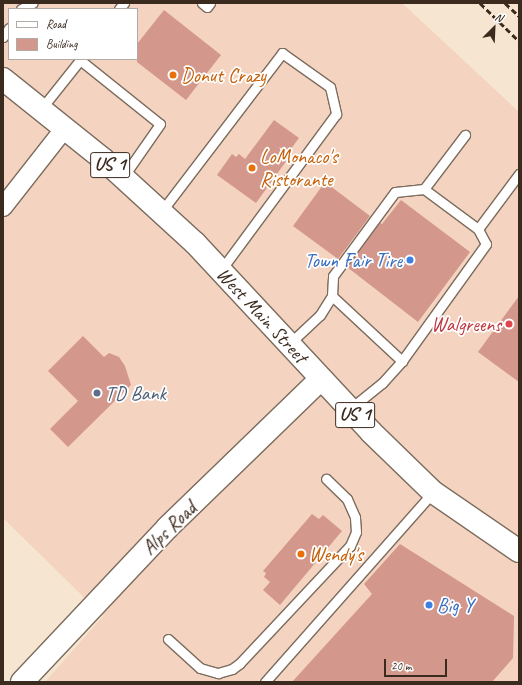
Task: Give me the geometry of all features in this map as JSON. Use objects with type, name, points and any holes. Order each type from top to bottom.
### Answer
[{"type":"main road","name":"West Main Street","points":[[3,79],[65,128],[123,177],[221,270],[321,379],[433,492],[519,552]]},
{"type":"main road","name":"Alps Road","points":[[22,682],[167,528],[321,379]]},
{"type":"street","points":[[3,207],[65,128]]},
{"type":"lane","points":[[19,7],[32,3]]},
{"type":"lane","points":[[202,3],[207,7],[210,3]]},
{"type":"lane","points":[[160,212],[282,53],[330,87],[336,114],[221,270]]},
{"type":"lane","points":[[41,109],[79,60]]},
{"type":"lane","points":[[81,60],[160,124],[123,177]]},
{"type":"lane","points":[[424,189],[465,135]]},
{"type":"lane","points":[[478,229],[519,174]]},
{"type":"lane","points":[[288,344],[320,315],[332,296],[333,276],[395,192],[424,189],[478,229],[486,244],[402,361],[382,383],[350,409]]},
{"type":"lane","points":[[332,296],[402,361]]},
{"type":"lane","points":[[168,639],[200,668],[218,673],[232,669],[239,664],[350,546],[356,532],[355,517],[347,499],[326,479]]},
{"type":"lane","points":[[265,682],[433,492]]},
{"type":"shaded area","points":[[3,3],[402,3],[519,112],[519,682],[45,682],[103,616],[3,518]]},
{"type":"building","points":[[164,10],[221,55],[186,100],[137,62],[138,43]]},
{"type":"building","name":"LoMonaco's Ristorante","points":[[274,120],[299,138],[284,158],[287,160],[256,203],[217,175],[232,154],[236,157],[239,154],[245,159]]},
{"type":"building","points":[[325,182],[370,216],[338,259],[293,226]]},
{"type":"building","name":"Town Fair Tire","points":[[401,200],[470,252],[418,322],[347,267],[380,223],[382,224]]},
{"type":"building","name":"Walgreens","points":[[519,296],[519,382],[478,352]]},
{"type":"building","name":"TD Bank","points":[[83,336],[104,357],[109,353],[119,357],[125,366],[131,385],[68,447],[50,429],[78,401],[48,371]]},
{"type":"building","name":"Wendy's","points":[[312,514],[319,519],[323,515],[342,531],[280,605],[263,590],[270,582],[264,577],[266,573],[263,571]]},
{"type":"building","name":"Big Y","points":[[400,544],[514,616],[513,658],[492,682],[292,682],[372,594],[364,584]]},
{"type":"railway","points":[[480,3],[519,41]]},
{"type":"railway","points":[[505,3],[519,16]]},
{"type":"place","name":"Donut Crazy","points":[[173,75]]},
{"type":"place","name":"LoMonaco's Ristorante","points":[[252,168]]},
{"type":"place","name":"Town Fair Tire","points":[[410,260]]},
{"type":"place","name":"Walgreens","points":[[509,324]]},
{"type":"place","name":"TD Bank","points":[[97,393]]},
{"type":"place","name":"Wendy's","points":[[301,554]]},
{"type":"place","name":"Big Y","points":[[429,605]]}]
